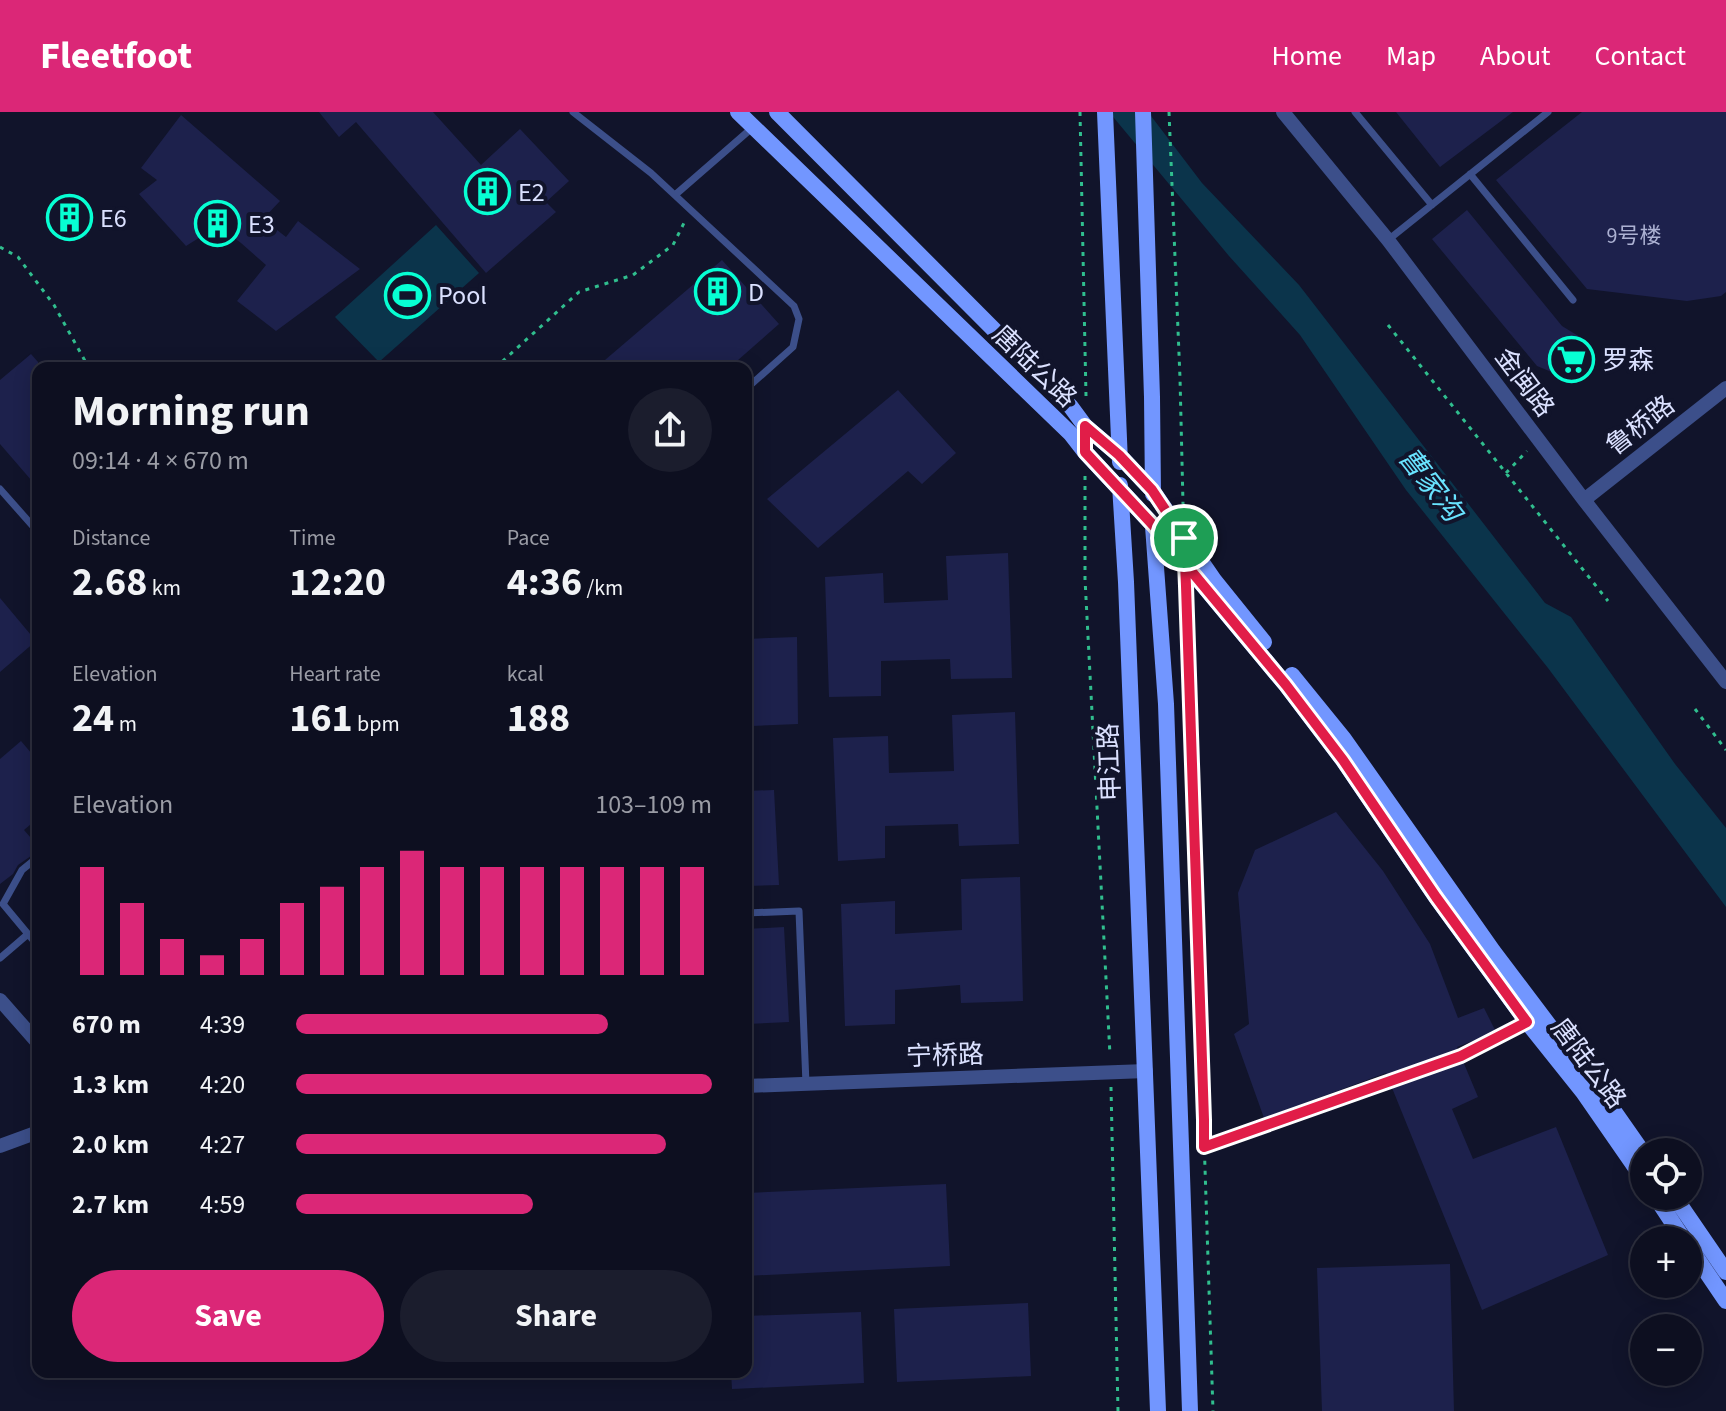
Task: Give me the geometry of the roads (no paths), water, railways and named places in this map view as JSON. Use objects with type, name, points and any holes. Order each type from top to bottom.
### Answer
[{"type":"main road","name":"唐陆公路","points":[[738,112],[1071,434],[1153,525],[1286,685],[1343,760],[1436,897],[1527,1022],[1583,1092],[1630,1160]]},
{"type":"main road","name":"唐陆公路","points":[[777,112],[1071,407],[1085,426],[1119,455],[1152,490],[1214,580],[1344,739],[1493,951],[1633,1138]]},
{"type":"main road","name":"申江路","points":[[1105,112],[1158,1411]]},
{"type":"main road","points":[[1143,112],[1153,525],[1166,704],[1190,1411]]},
{"type":"main road","points":[[1684,1210],[1726,1272]]},
{"type":"main road","points":[[1702,1266],[1726,1301]]},
{"type":"street","name":"金闽路","points":[[1283,112],[1388,240],[1726,682]]},
{"type":"street","name":"鲁桥路","points":[[1584,500],[1726,388]]},
{"type":"street","points":[[0,1000],[32,1036]]},
{"type":"street","name":"宁桥路","points":[[752,1086],[1146,1071]]},
{"type":"street","points":[[0,1146],[32,1134]]},
{"type":"lane","points":[[573,112],[651,173],[794,306],[799,319],[793,347],[752,384]]},
{"type":"lane","points":[[1355,112],[1432,205]]},
{"type":"lane","points":[[1530,112],[1537,121]]},
{"type":"lane","points":[[1388,240],[1548,112]]},
{"type":"lane","points":[[675,195],[753,128]]},
{"type":"lane","points":[[1470,174],[1573,300]]},
{"type":"lane","points":[[0,489],[32,525]]},
{"type":"lane","points":[[32,862],[22,870],[3,904],[32,939]]},
{"type":"lane","points":[[752,913],[799,911],[806,1084]]},
{"type":"lane","points":[[0,958],[28,934]]},
{"type":"water","name":"曹家沟","points":[[1109,112],[1148,112],[1202,183],[1299,285],[1545,603],[1571,617],[1675,764],[1726,828],[1726,907],[1548,668],[1406,490],[1300,335],[1229,256]]},
{"type":"water","name":"Pool","points":[[436,225],[479,273],[379,362],[335,317]]},
{"type":"place","name":"E2","points":[[487,192]]},
{"type":"place","name":"E6","points":[[69,218]]},
{"type":"place","name":"E3","points":[[217,224]]},
{"type":"place","name":"D","points":[[717,292]]},
{"type":"place","name":"Pool","points":[[407,295]]},
{"type":"place","name":"罗森","points":[[1571,360]]}]
